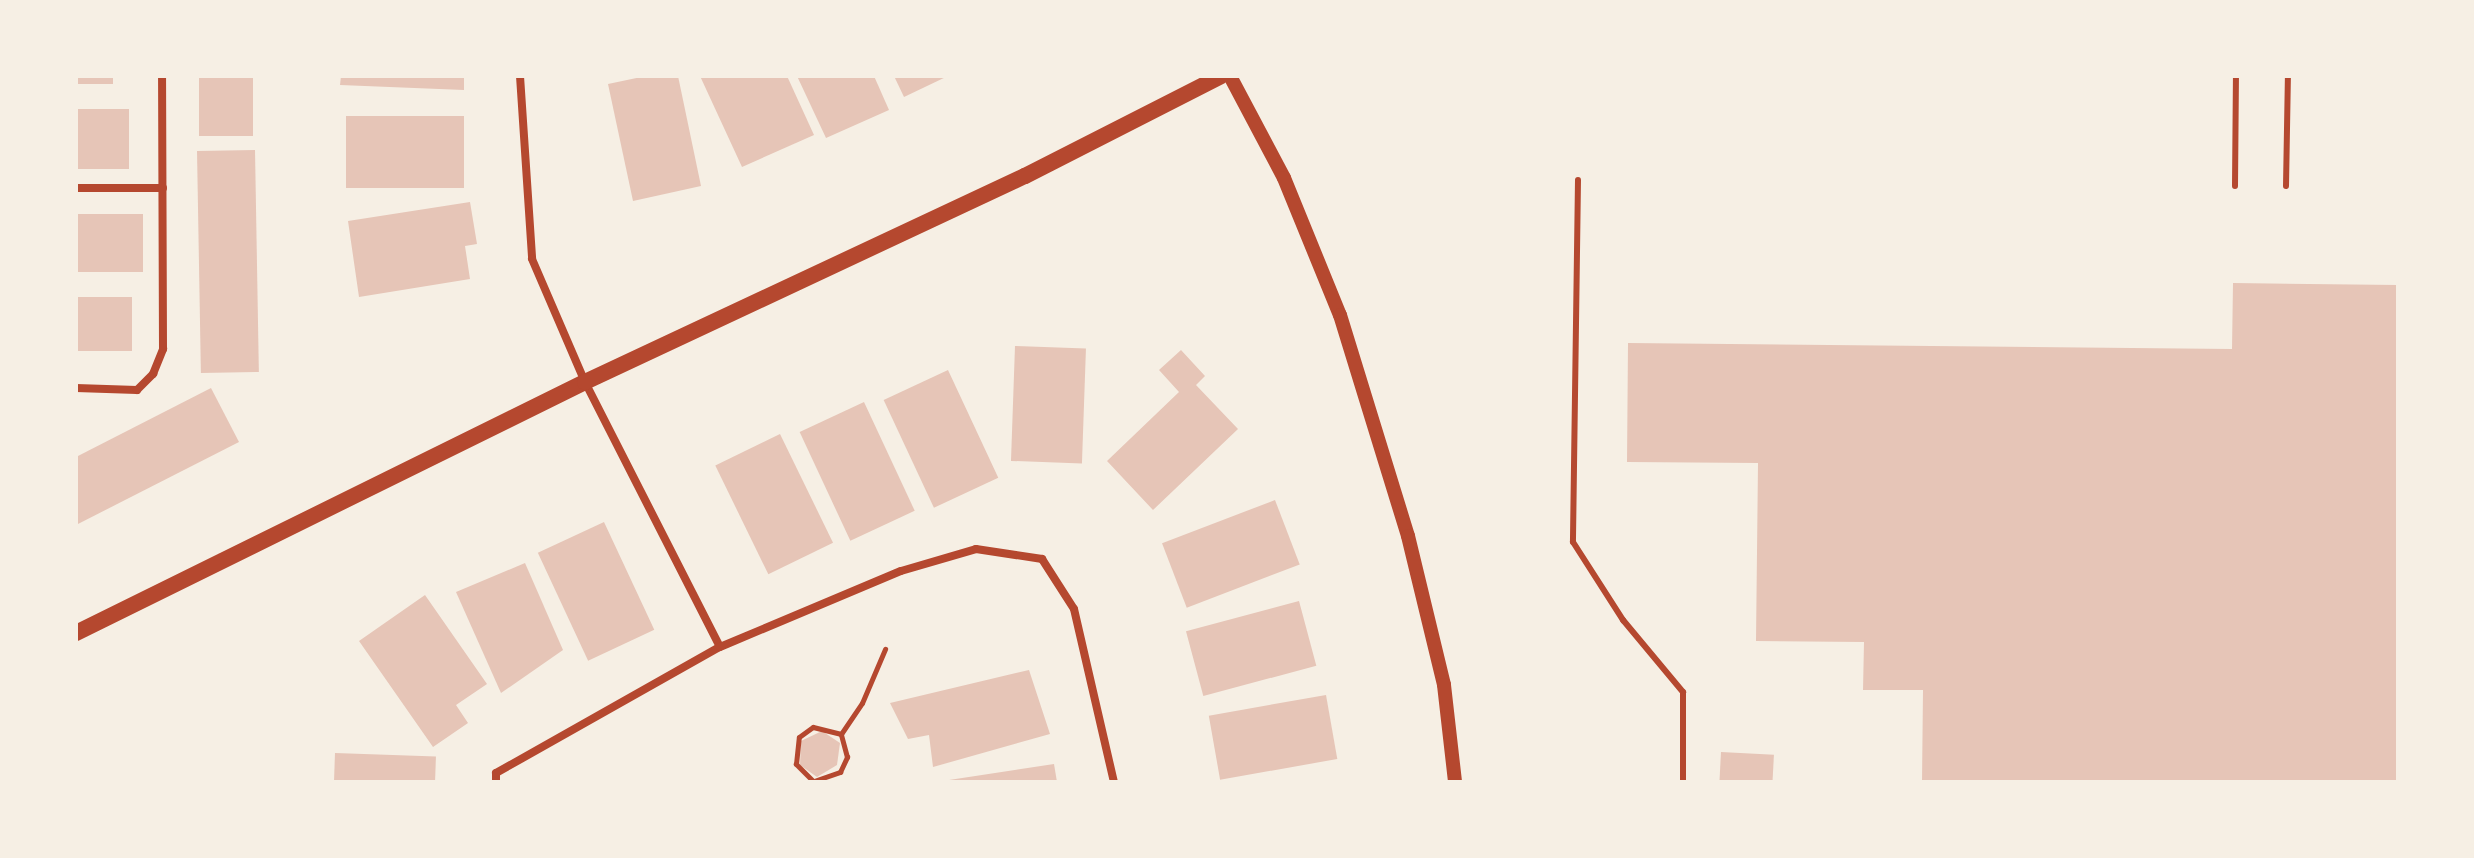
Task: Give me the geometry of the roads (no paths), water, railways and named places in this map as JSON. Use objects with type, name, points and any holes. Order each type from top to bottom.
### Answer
[{"type":"main road","points":[[76,633],[585,382],[1025,176],[1221,76]]},
{"type":"street","points":[[76,388],[137,390],[159,363],[162,76]]},
{"type":"street","points":[[520,76],[532,259],[585,382],[720,647]]},
{"type":"street","points":[[1230,76],[1284,178],[1340,315],[1408,536],[1437,655],[1455,782]]},
{"type":"street","points":[[76,188],[163,188]]},
{"type":"street","points":[[496,778],[720,647],[901,571],[976,549],[1042,559],[1074,609],[1114,782]]},
{"type":"lane","points":[[2235,186],[2236,76]]},
{"type":"lane","points":[[2286,186],[2288,76]]},
{"type":"lane","points":[[1578,180],[1573,542],[1623,620],[1683,692],[1683,782]]}]
